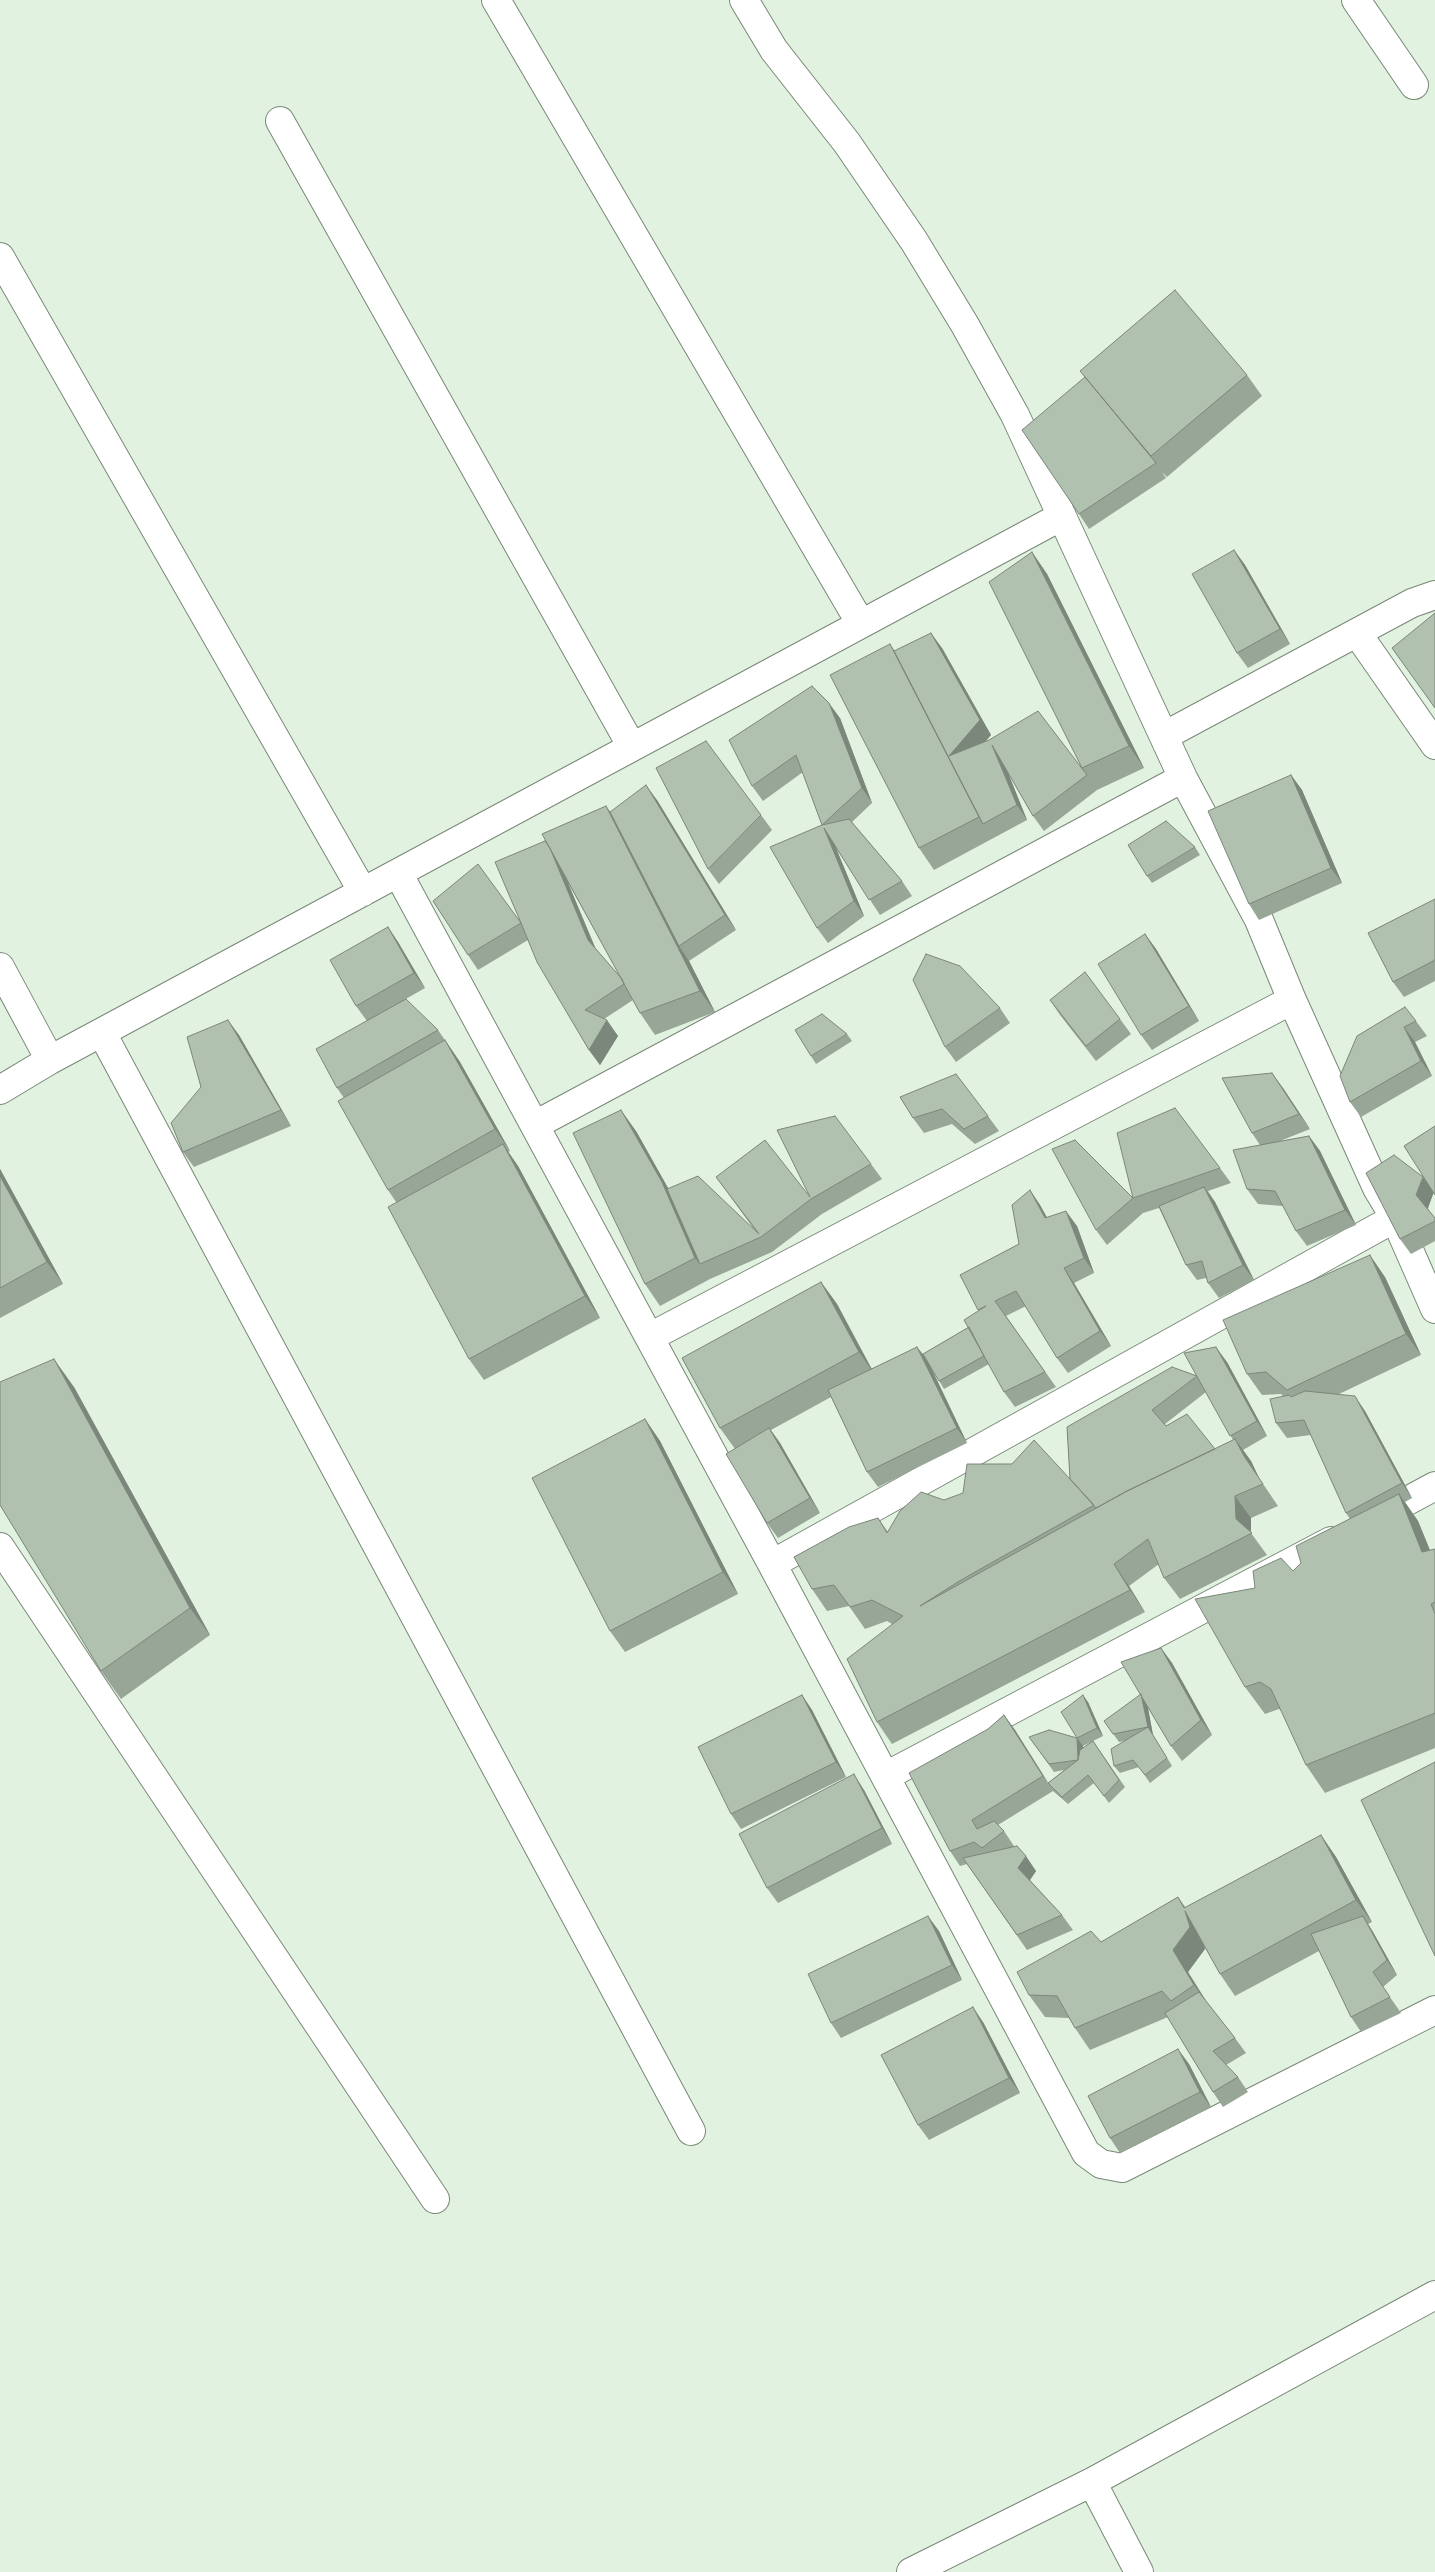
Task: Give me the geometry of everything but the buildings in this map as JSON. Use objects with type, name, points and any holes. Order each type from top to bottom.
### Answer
[{"type":"street","points":[[496,0],[861,624]]},
{"type":"street","points":[[744,0],[774,50],[847,143],[914,241],[965,325],[1015,415],[1183,778],[1259,920],[1292,1000],[1377,1188],[1395,1218],[1435,1309]]},
{"type":"street","points":[[1356,0],[1414,85]]},
{"type":"street","points":[[280,121],[632,748]]},
{"type":"street","points":[[0,258],[363,892]]},
{"type":"street","points":[[0,1090],[50,1060],[1062,516]]},
{"type":"street","points":[[1164,736],[1412,604],[1435,595]]},
{"type":"street","points":[[1357,633],[1435,745]]},
{"type":"street","points":[[535,1125],[1183,778]]},
{"type":"street","points":[[398,873],[886,1776],[1086,2153],[1101,2164],[1122,2168],[1435,2010]]},
{"type":"street","points":[[0,967],[50,1060]]},
{"type":"street","points":[[650,1337],[1292,1000]]},
{"type":"street","points":[[102,1032],[691,2131]]},
{"type":"street","points":[[772,1564],[1395,1218]]},
{"type":"street","points":[[886,1776],[1435,1486]]},
{"type":"street","points":[[0,1547],[435,2199]]},
{"type":"street","points":[[911,2572],[1092,2482],[1435,2295]]},
{"type":"street","points":[[1092,2482],[1140,2572]]}]
